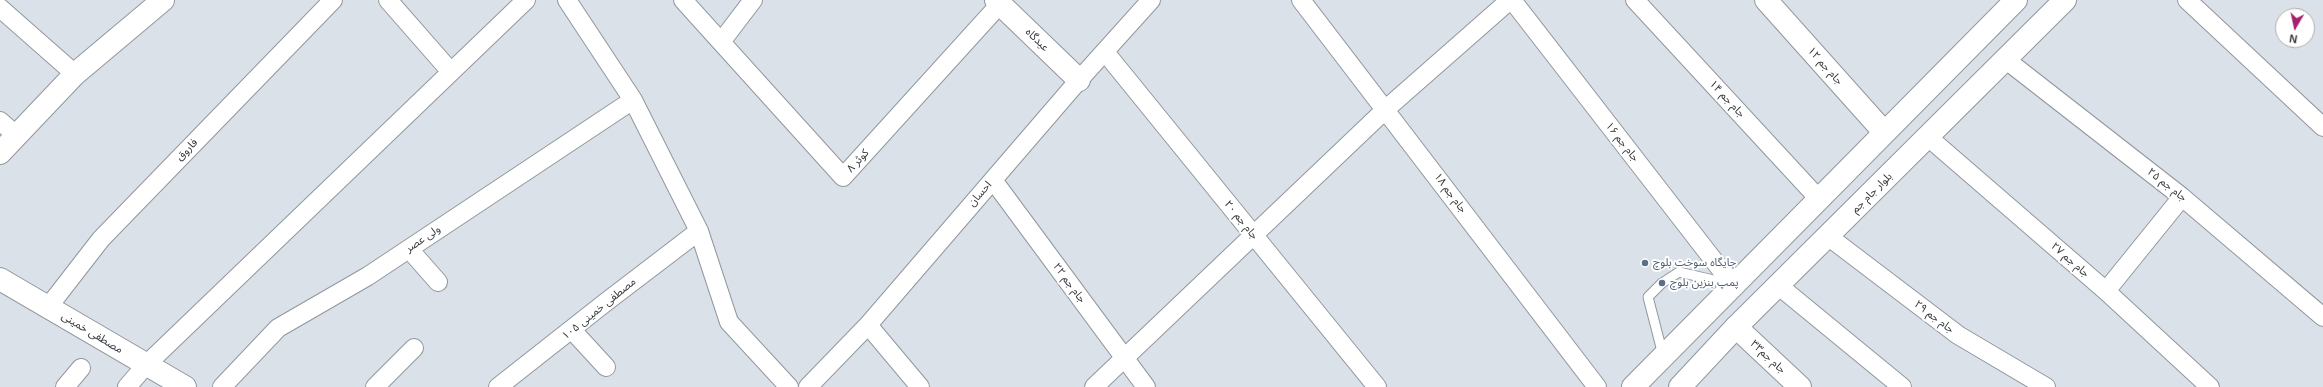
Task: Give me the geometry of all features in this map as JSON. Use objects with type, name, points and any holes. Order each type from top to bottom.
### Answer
[{"type":"main road","points":[[0,153],[74,74],[163,0]]},
{"type":"main road","name":"جام جم ۱۲","points":[[1766,0],[1884,132]]},
{"type":"main road","points":[[1633,387],[1732,284],[2016,0]]},
{"type":"main road","name":"بلوار جام جم","points":[[1680,387],[1736,327],[1829,237],[2065,0]]},
{"type":"main road","name":"عیدگاه","points":[[998,2],[1079,80]]},
{"type":"main road","name":"مصطفی خمینی","points":[[0,279],[49,306],[185,387]]},
{"type":"main road","name":"جام جم۳۳","points":[[1736,327],[1800,387]]},
{"type":"street","name":"فاروق","points":[[49,306],[101,239],[333,0]]},
{"type":"street","points":[[388,0],[451,72]]},
{"type":"street","points":[[127,387],[146,365],[526,0]]},
{"type":"street","points":[[567,0],[633,100],[699,231],[729,322],[789,387]]},
{"type":"street","name":"کوثر ۸","points":[[683,0],[844,177],[998,2]]},
{"type":"street","points":[[721,42],[753,0]]},
{"type":"street","name":"احسان","points":[[808,387],[868,325],[1079,80],[1151,0]]},
{"type":"street","name":"جام جم ۱۸","points":[[1301,0],[1386,109],[1597,387]]},
{"type":"street","points":[[1094,387],[1386,109],[1511,0]]},
{"type":"street","name":"جام جم ۱۶","points":[[1511,0],[1732,284]]},
{"type":"street","name":"جام جم ۱۴","points":[[1635,0],[1818,198]]},
{"type":"street","points":[[2187,0],[2323,127]]},
{"type":"street","points":[[0,8],[74,74]]},
{"type":"street","name":"جام جم ۲۰","points":[[1105,52],[1377,387]]},
{"type":"street","name":"جام جم ۲۵","points":[[2006,59],[2182,197],[2323,317]]},
{"type":"street","name":"ولی عصر","points":[[222,387],[278,328],[368,276],[633,100]]},
{"type":"street","points":[[0,121],[16,136]]},
{"type":"street","name":"جام جم ۲۷","points":[[1928,137],[2106,292],[2210,387]]},
{"type":"street","name":"جام جم ۲۲","points":[[993,180],[1146,387]]},
{"type":"street","points":[[2106,292],[2182,197]]},
{"type":"street","name":"مصطفی خمینی ۱۰۵","points":[[498,387],[699,231]]},
{"type":"street","name":"جام جم ۲۹","points":[[1829,237],[1958,335],[2046,387]]},
{"type":"street","points":[[409,249],[438,282]]},
{"type":"street","points":[[1779,286],[1902,387]]},
{"type":"street","points":[[868,325],[920,387]]},
{"type":"street","points":[[572,330],[606,367]]},
{"type":"street","points":[[375,387],[414,348]]},
{"type":"street","points":[[65,387],[81,368]]},
{"type":"lane","points":[[1663,355],[1648,297],[1662,283],[1679,272],[1732,284]]},
{"type":"place","name":"جایگاه سوخت بلوچ","points":[[1645,263]]},
{"type":"place","name":"پمپ بنزین بلوچ","points":[[1662,283]]}]
